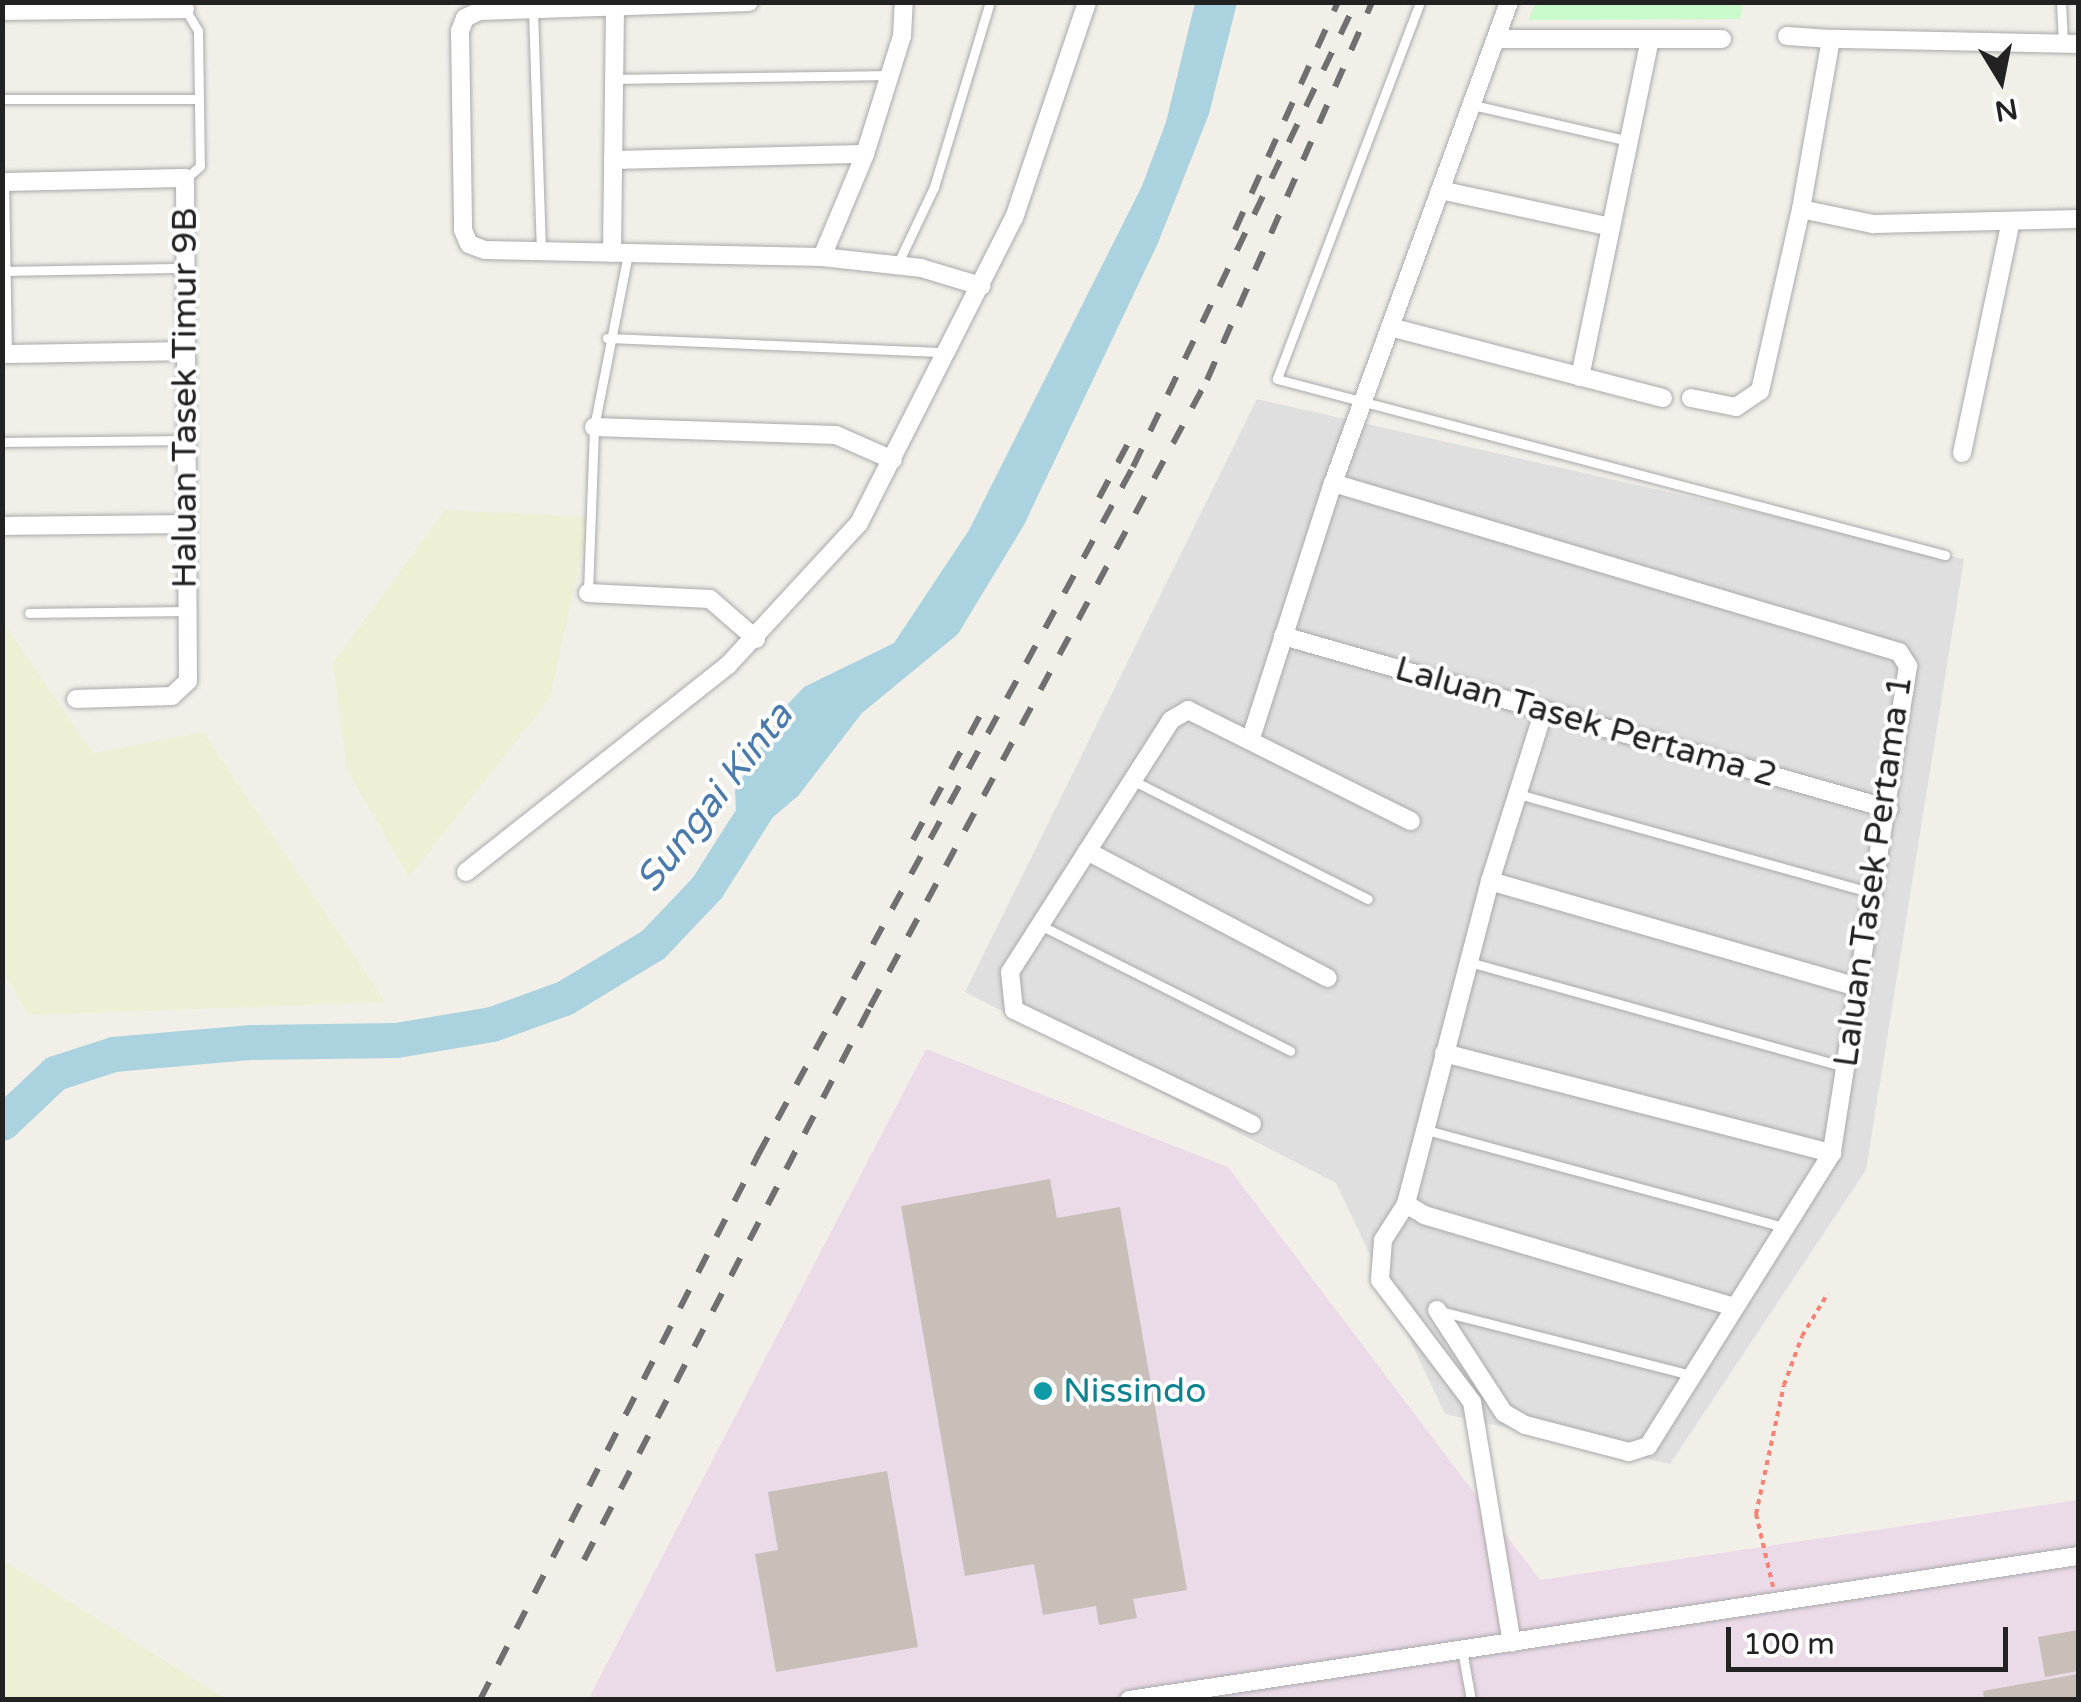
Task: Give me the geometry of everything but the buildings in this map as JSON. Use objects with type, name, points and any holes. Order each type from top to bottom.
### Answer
[{"type":"street","points":[[749,2],[615,5],[466,18],[460,31],[462,210],[469,244],[541,252],[822,257],[897,265],[982,286]]},
{"type":"street","points":[[822,257],[866,154],[890,75],[904,2]]},
{"type":"street","points":[[466,872],[756,638],[860,523],[950,352],[1023,196],[1087,2]]},
{"type":"street","points":[[1251,738],[1332,484],[1509,2]]},
{"type":"street","points":[[615,5],[613,160],[620,253]]},
{"type":"street","points":[[2,11],[185,9]]},
{"type":"street","points":[[1788,36],[2064,43]]},
{"type":"street","points":[[1691,398],[1736,407],[1760,391],[1801,209],[1831,38]]},
{"type":"street","points":[[1496,39],[1722,39]]},
{"type":"street","points":[[1580,377],[1650,40]]},
{"type":"street","points":[[613,160],[866,154]]},
{"type":"street","points":[[3,182],[185,178]]},
{"type":"street","name":"Haluan Tasek Timur 9B","points":[[76,699],[172,696],[184,690],[185,178]]},
{"type":"street","points":[[1440,190],[1611,228]]},
{"type":"street","points":[[1801,209],[1873,224],[2078,219]]},
{"type":"street","points":[[1962,453],[2011,221]]},
{"type":"street","points":[[1390,327],[1663,398]]},
{"type":"street","points":[[5,354],[185,351]]},
{"type":"street","points":[[594,427],[836,434],[893,460]]},
{"type":"street","name":"Laluan Tasek Pertama 1","points":[[1332,484],[1899,652],[1908,666],[1889,809],[1832,1153],[1648,1446],[1629,1452],[1525,1426],[1504,1414],[1438,1310]]},
{"type":"street","points":[[2,526],[183,524]]},
{"type":"street","points":[[588,593],[710,599],[756,638]]},
{"type":"street","name":"Laluan Tasek Pertama 2","points":[[1283,636],[1889,809]]},
{"type":"street","points":[[1252,1124],[1014,1010],[1010,972],[1170,720],[1188,710],[1251,738],[1411,821]]},
{"type":"street","points":[[1512,1643],[1474,1414],[1380,1280],[1383,1240],[1406,1204],[1490,882],[1544,710]]},
{"type":"street","points":[[1086,852],[1328,978]]},
{"type":"street","points":[[1490,882],[1860,988]]},
{"type":"street","points":[[1444,1053],[1832,1153]]},
{"type":"street","points":[[1406,1204],[1424,1215],[1735,1307]]},
{"type":"street","points":[[1129,1700],[1186,1696],[1462,1650],[1779,1606],[1943,1573],[2078,1556]]},
{"type":"lane","points":[[897,265],[934,187],[990,2]]},
{"type":"lane","points":[[1420,2],[1276,376],[1362,403],[1946,555]]},
{"type":"lane","points":[[2061,2],[2064,43]]},
{"type":"lane","name":"Haluan Tasek Timur 9B","points":[[185,9],[198,31],[200,166],[185,178]]},
{"type":"lane","points":[[534,10],[541,252]]},
{"type":"lane","points":[[614,79],[890,75]]},
{"type":"lane","points":[[2,100],[198,99]]},
{"type":"lane","points":[[1473,105],[1629,140]]},
{"type":"lane","points":[[3,182],[5,354]]},
{"type":"lane","points":[[588,593],[594,427],[620,253]]},
{"type":"lane","points":[[6,271],[186,268]]},
{"type":"lane","points":[[607,338],[950,352]]},
{"type":"lane","points":[[2,442],[183,440]]},
{"type":"lane","points":[[29,614],[185,611]]},
{"type":"lane","points":[[1132,780],[1368,899]]},
{"type":"lane","points":[[1518,794],[1875,894]]},
{"type":"lane","points":[[1040,925],[1290,1050]]},
{"type":"lane","points":[[1468,962],[1846,1068]]},
{"type":"lane","points":[[1423,1128],[1786,1228]]},
{"type":"lane","points":[[1438,1310],[1692,1376]]},
{"type":"lane","points":[[1462,1650],[1471,1700]]},
{"type":"path","points":[[1779,1606],[1756,1514],[1784,1385],[1802,1336],[1828,1293]]},
{"type":"shaded area","points":[[1257,399],[1964,559],[1866,1170],[1670,1464],[1445,1414],[1336,1183],[965,992]]},
{"type":"shaded area","points":[[926,1049],[1228,1167],[1540,1580],[2078,1500],[2078,1699],[588,1700]]},
{"type":"green space","points":[[1535,2],[1743,3],[1740,19],[1529,20]]},
{"type":"green space","points":[[445,510],[590,517],[550,698],[409,877],[347,770],[333,663]]},
{"type":"green space","points":[[2,621],[93,753],[203,732],[385,1002],[28,1015],[3,971]]},
{"type":"green space","points":[[3,1560],[226,1699],[3,1699]]},
{"type":"water","name":"Sungai Kinta","points":[[1195,3],[1237,3],[1209,114],[1158,243],[1024,525],[958,634],[862,713],[798,796],[772,818],[737,834],[735,790],[784,708],[804,687],[894,643],[969,530],[1142,186],[1166,122]]},
{"type":"waterway","name":"Sungai Kinta","points":[[2,1123],[55,1073],[113,1054],[251,1042],[396,1040],[492,1024],[564,998],[653,944],[707,887],[766,794]]},
{"type":"railway","points":[[1235,230],[1338,2]]},
{"type":"railway","points":[[480,1700],[758,1155],[1133,467],[1356,2]]},
{"type":"railway","points":[[584,1560],[870,1007],[1207,380],[1372,2]]},
{"type":"railway","points":[[1099,498],[1132,436]]},
{"type":"railway","points":[[913,840],[984,708]]},
{"type":"place","name":"Nissindo","points":[[1043,1391]]}]
